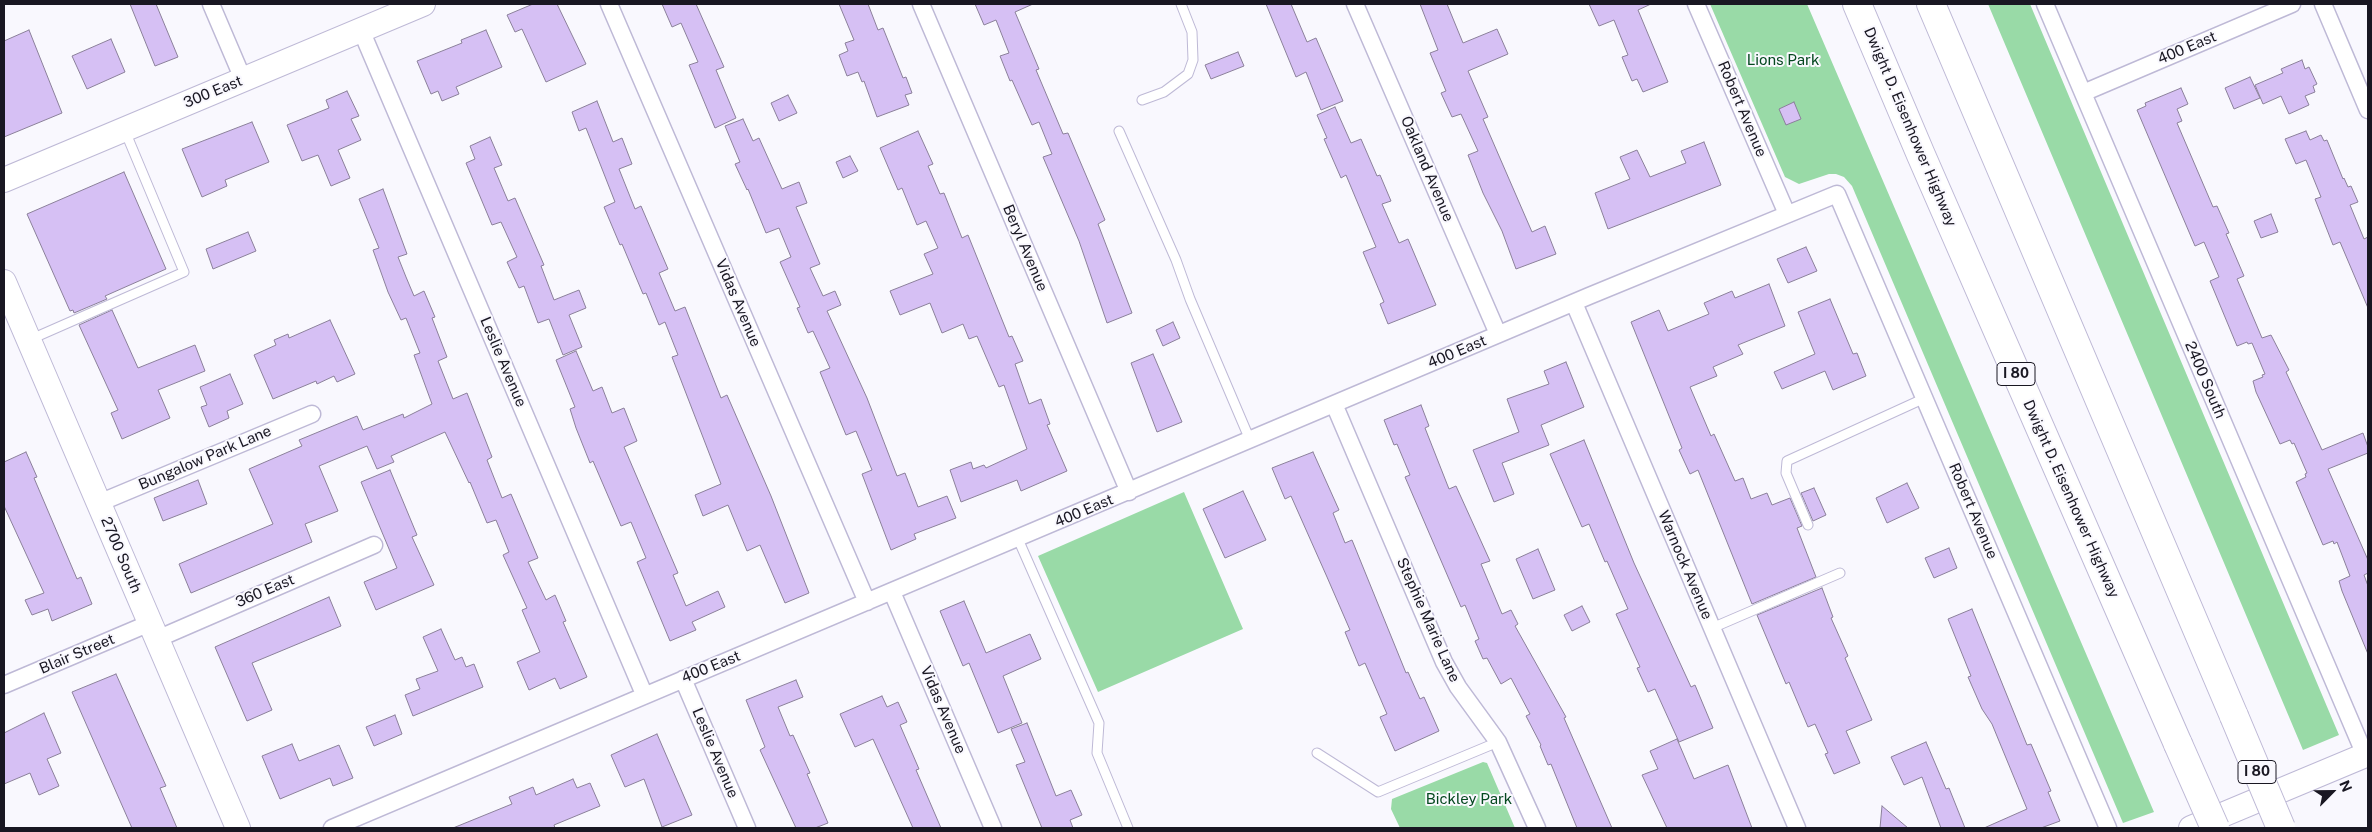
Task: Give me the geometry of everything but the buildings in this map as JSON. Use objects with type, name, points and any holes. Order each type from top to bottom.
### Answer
[{"type":"highway","name":"Dwight D. Eisenhower Highway","points":[[1857,4],[2215,828]]},
{"type":"highway","name":"I 80","points":[[1931,4],[2281,828]]},
{"type":"street","points":[[211,4],[243,79]]},
{"type":"street","name":"300 East","points":[[4,180],[423,4]]},
{"type":"street","name":"Vidas Avenue","points":[[609,4],[867,602]]},
{"type":"street","name":"Beryl Avenue","points":[[921,4],[1129,492]]},
{"type":"street","name":"Oakland Avenue","points":[[1355,4],[1498,334]]},
{"type":"street","name":"Robert Avenue","points":[[1696,4],[1787,214]]},
{"type":"street","name":"2400 South","points":[[2045,4],[2367,755]]},
{"type":"street","name":"400 East","points":[[2083,93],[2292,4]]},
{"type":"street","points":[[2323,4],[2368,110]]},
{"type":"street","name":"Leslie Avenue","points":[[361,30],[644,694]]},
{"type":"street","name":"400 East","points":[[332,828],[644,694],[1018,539],[1498,334],[1837,194]]},
{"type":"street","name":"Robert Avenue","points":[[1837,194],[2108,828]]},
{"type":"street","name":"2700 South","points":[[4,282],[238,828]]},
{"type":"street","name":"Warnock Avenue","points":[[1574,303],[1797,828]]},
{"type":"street","name":"Stephie Marie Lane","points":[[1334,404],[1444,662],[1458,687],[1498,742],[1536,828]]},
{"type":"street","name":"Bungalow Park Lane","points":[[99,504],[312,414]]},
{"type":"street","name":"360 East","points":[[153,631],[374,545]]},
{"type":"street","name":"Vidas Avenue","points":[[892,592],[993,828]]},
{"type":"street","name":"Blair Street","points":[[4,685],[153,631]]},
{"type":"street","name":"Leslie Avenue","points":[[684,679],[747,828]]},
{"type":"street","points":[[2191,828],[2367,755]]},
{"type":"lane","points":[[1142,100],[1164,92],[1188,74],[1193,60],[1192,32],[1181,4]]},
{"type":"lane","points":[[28,340],[184,272],[124,128]]},
{"type":"lane","points":[[1119,131],[1176,260],[1190,299],[1250,440]]},
{"type":"lane","points":[[1808,524],[1786,473],[1787,461],[1925,398]]},
{"type":"lane","points":[[1018,539],[1098,724],[1097,753],[1128,828]]},
{"type":"lane","points":[[1712,628],[1840,573]]},
{"type":"lane","points":[[1317,753],[1378,792],[1498,742]]},
{"type":"green space","name":"Lions Park","points":[[1710,4],[1807,4],[2154,812],[2123,823],[1852,186],[1844,177],[1836,174],[1829,174],[1799,184],[1785,177]]},
{"type":"green space","points":[[1988,4],[2030,4],[2339,735],[2303,750]]},
{"type":"green space","points":[[1184,492],[1243,629],[1098,692],[1038,556]]},
{"type":"green space","name":"Bickley Park","points":[[1483,762],[1487,763],[1515,828],[1400,828],[1391,809],[1392,799]]}]
